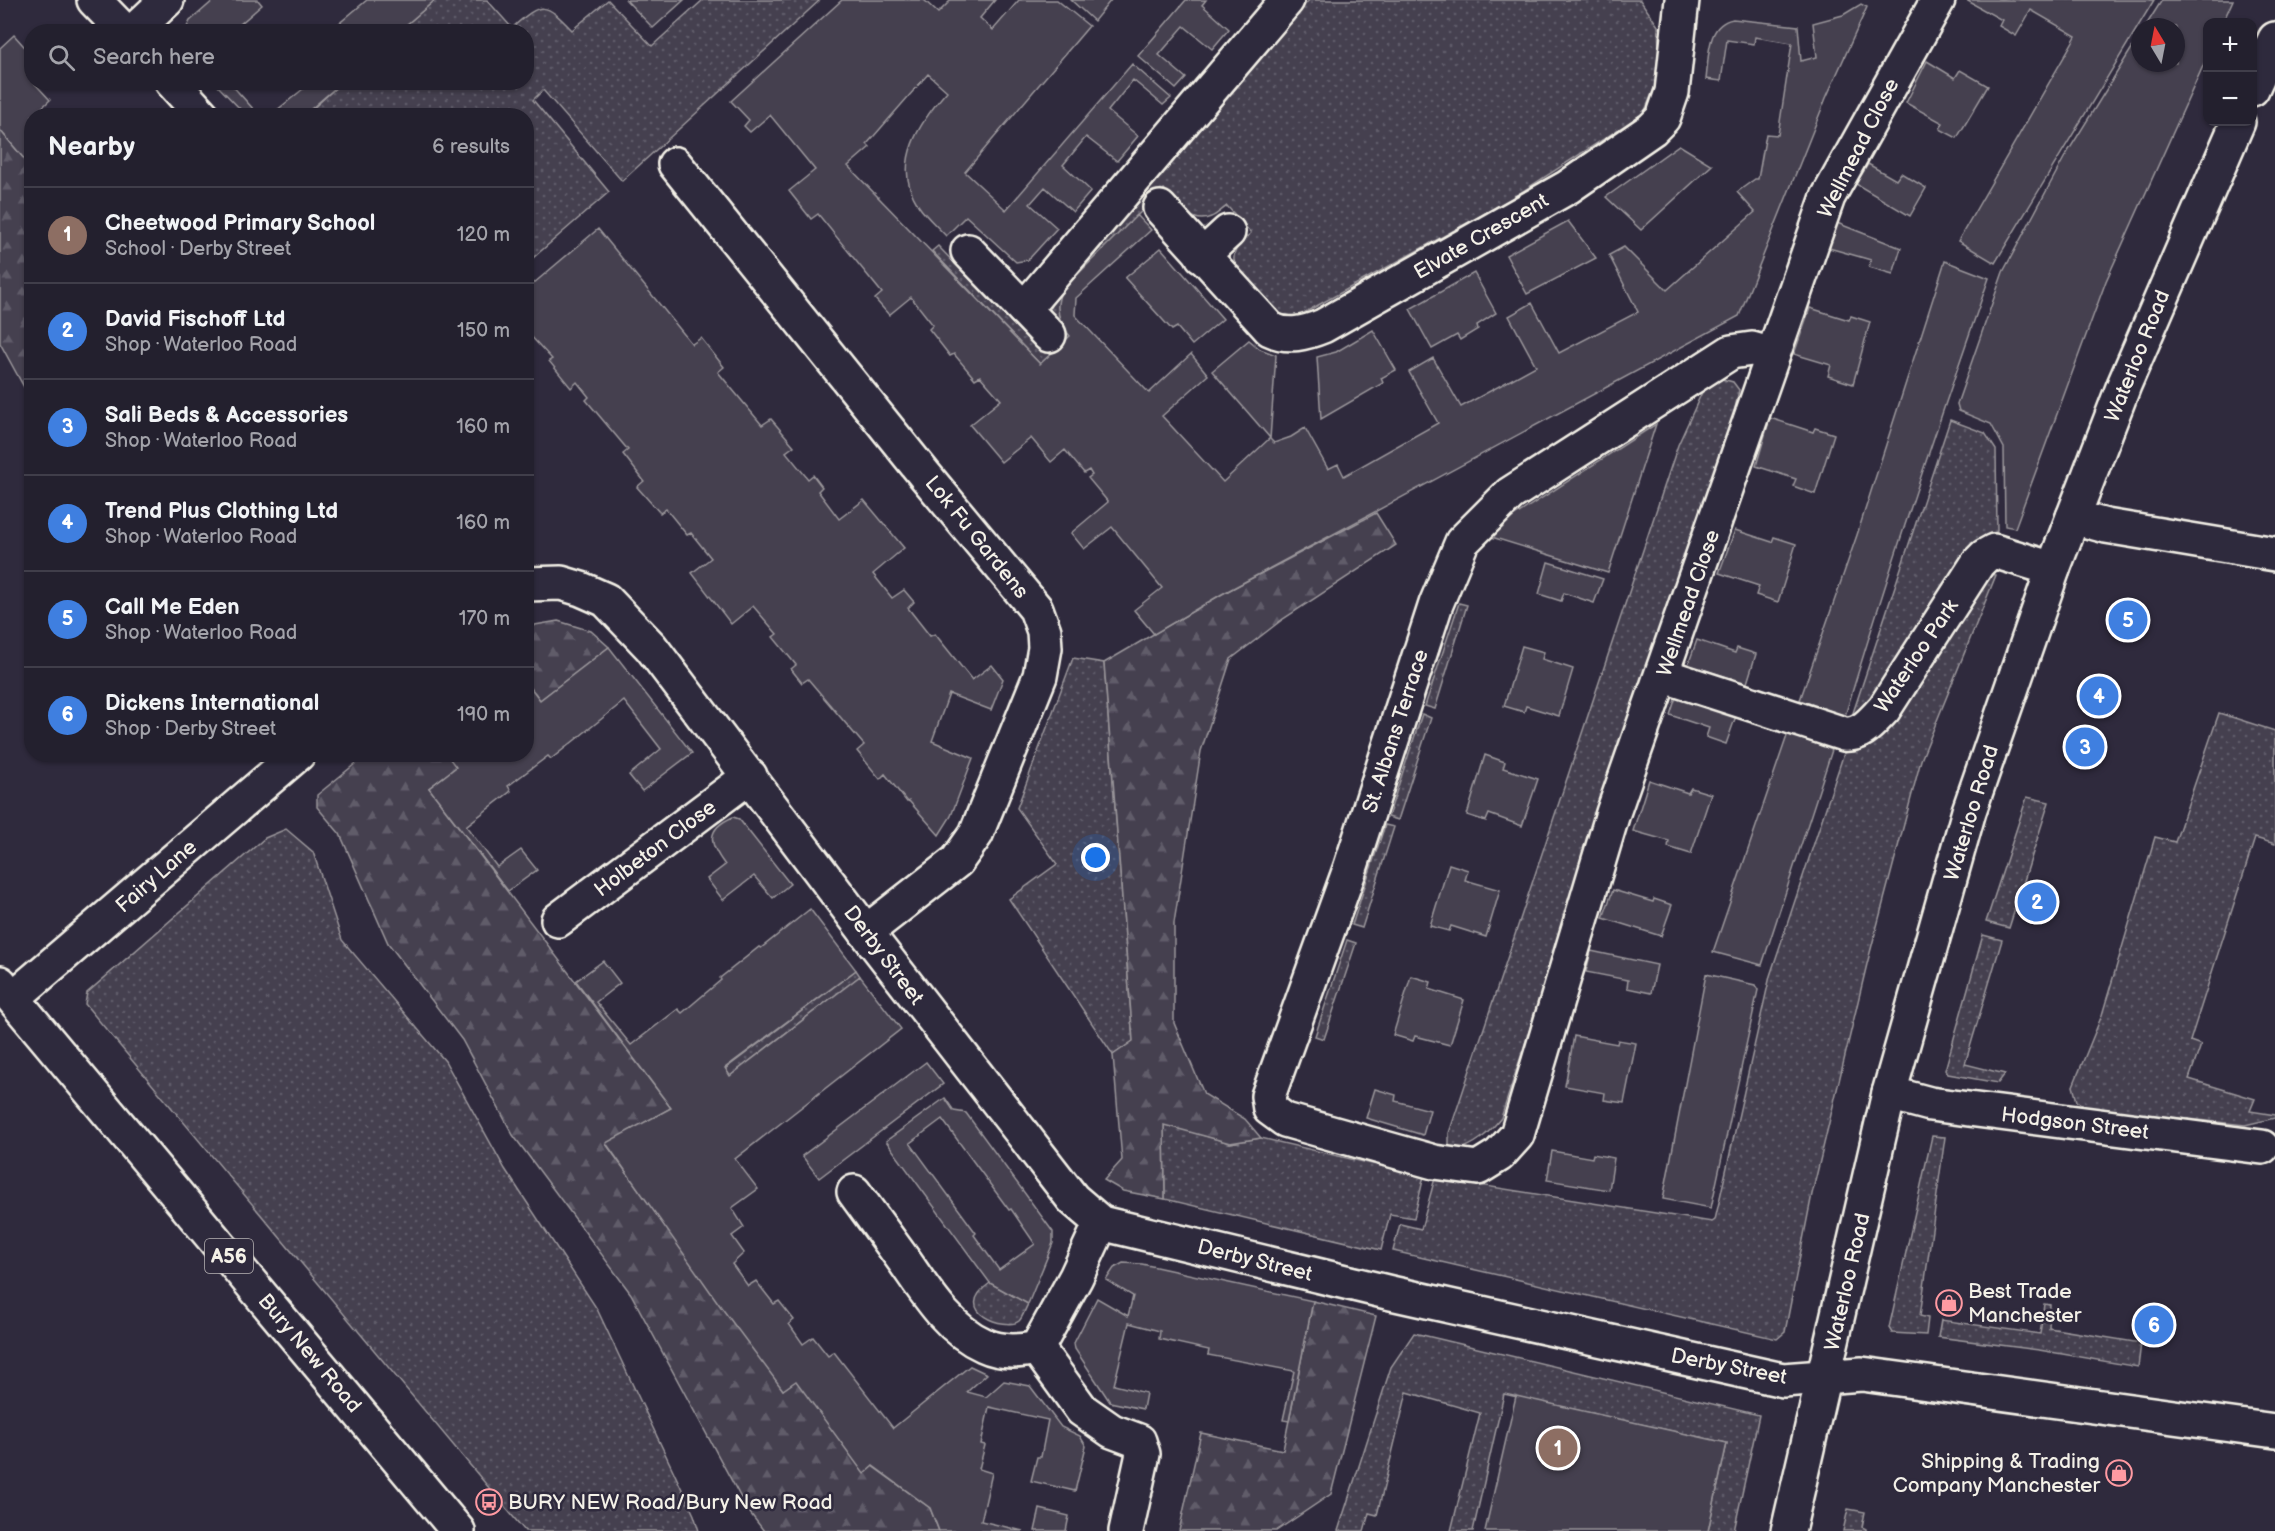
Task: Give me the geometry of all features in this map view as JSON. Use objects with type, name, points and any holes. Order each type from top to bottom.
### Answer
[{"type":"main road","points":[[94,0],[117,24]]},
{"type":"main road","points":[[142,24],[167,0]]},
{"type":"main road","points":[[1024,309],[1287,0]]},
{"type":"main road","name":"Elvate Crescent","points":[[1160,208],[1270,329],[1277,333],[1306,333],[1323,326],[1568,187],[1652,129],[1663,118],[1672,92],[1682,0]]},
{"type":"main road","name":"Wellmead Close","points":[[1434,1162],[1478,1168],[1499,1155],[1517,1135],[1613,813],[1828,197],[1938,0]]},
{"type":"main road","points":[[2257,80],[2275,39]]},
{"type":"main road","points":[[179,90],[196,108]]},
{"type":"main road","name":"Waterloo Road","points":[[1788,1531],[1889,1094],[1969,811],[2053,569],[2124,385],[2236,126]]},
{"type":"main road","name":"Lok Fu Gardens","points":[[675,164],[1036,609],[1044,631],[1045,648],[1040,676],[976,834],[957,861],[866,932]]},
{"type":"main road","points":[[1202,256],[1228,232]]},
{"type":"main road","points":[[968,251],[1049,335]]},
{"type":"main road","name":"St. Albans Terrace","points":[[1434,1162],[1285,1120],[1270,1109],[1268,1096],[1350,869],[1436,604],[1462,542],[1510,495],[1731,352],[1752,349],[1773,355]]},
{"type":"main road","points":[[2073,517],[2106,526],[2275,554]]},
{"type":"main road","name":"Waterloo Park","points":[[1662,675],[1844,734],[1855,734],[1866,727],[1884,709],[1978,563],[1985,556],[1994,551],[2053,569]]},
{"type":"main road","name":"Derby Street","points":[[534,584],[561,583],[606,600],[651,647],[866,932],[1073,1199],[1101,1223],[1391,1293],[1784,1380],[1874,1375],[2275,1431]]},
{"type":"main road","name":"Fairy Lane","points":[[7,990],[288,762]]},
{"type":"main road","name":"Holbeton Close","points":[[558,920],[750,776]]},
{"type":"main road","name":"Bury New Road","points":[[7,990],[458,1531]]},
{"type":"main road","name":"Hodgson Street","points":[[1889,1094],[1930,1104],[2262,1147]]},
{"type":"main road","points":[[854,1192],[938,1308],[962,1330],[982,1345],[995,1349],[1019,1352],[1038,1348]]},
{"type":"main road","points":[[1038,1348],[1080,1269],[1101,1223]]},
{"type":"main road","points":[[1038,1348],[1082,1410],[1112,1431],[1138,1440],[1143,1454],[1126,1531]]},
{"type":"green space","points":[[214,0],[258,0],[262,5],[240,24],[188,24]]},
{"type":"green space","points":[[367,0],[435,0],[407,24],[338,24]]},
{"type":"green space","points":[[435,0],[487,0],[508,24],[407,24]]},
{"type":"green space","points":[[608,0],[652,46],[703,0],[820,0],[622,181],[543,90],[533,100],[609,192],[534,257],[534,108],[314,108],[333,90],[534,90],[534,24],[517,24],[537,9],[549,10],[572,30]]},
{"type":"green space","points":[[626,0],[684,0],[653,28]]},
{"type":"green space","points":[[842,0],[924,0],[938,13],[951,0],[995,0],[980,18],[993,30],[1019,0],[1057,0],[1089,26],[965,172],[1006,210],[1132,64],[1171,98],[1163,105],[1133,80],[1108,111],[1138,136],[1117,161],[1086,137],[1063,165],[1091,191],[1073,212],[1045,187],[1030,204],[1057,228],[1028,260],[1016,262],[966,216],[946,236],[918,205],[910,189],[907,174],[908,159],[912,144],[927,116],[947,91],[928,74],[867,144],[870,147],[848,166],[1040,364],[1070,336],[1058,314],[1058,302],[1062,290],[1137,215],[1151,230],[1076,298],[1075,315],[1149,393],[1191,354],[1208,375],[1162,416],[1223,482],[1270,438],[1212,371],[1249,340],[1260,349],[1276,355],[1270,439],[1274,443],[1291,437],[1305,428],[1328,469],[1338,464],[1344,476],[1438,423],[1409,372],[1433,358],[1461,407],[1536,366],[1509,316],[1532,303],[1559,353],[1638,312],[1609,255],[1624,247],[1667,290],[1755,212],[1737,192],[1758,179],[1766,134],[1778,135],[1792,43],[1755,37],[1754,44],[1727,40],[1721,81],[1706,79],[1710,43],[1718,28],[1724,22],[1733,19],[1798,26],[1801,61],[1817,57],[1813,23],[1843,15],[1861,4],[1867,7],[1826,98],[1739,316],[1222,594],[1154,634],[1134,610],[1162,588],[1112,527],[1084,549],[1071,533],[1108,502],[1088,478],[1092,475],[1089,470],[1084,473],[1065,450],[1051,462],[1031,438],[1001,462],[970,425],[1001,400],[980,376],[975,379],[954,354],[950,356],[929,329],[933,325],[911,297],[889,315],[875,299],[882,293],[818,214],[811,219],[789,191],[815,170],[770,115],[750,132],[744,126],[749,120],[731,101]]},
{"type":"green space","points":[[1071,0],[1111,0],[1094,21]]},
{"type":"green space","points":[[1186,0],[1206,0],[1202,5],[1229,29],[1212,49],[1184,26],[1159,55],[1186,78],[1176,89],[1138,56]]},
{"type":"green space","points":[[1309,0],[1640,0],[1658,26],[1659,49],[1655,86],[1644,113],[1509,200],[1302,314],[1288,317],[1282,315],[1265,302],[1241,275],[1234,256],[1251,233],[1227,206],[1211,217],[1196,218],[1184,211],[1164,189],[1062,290],[1062,327],[1071,336],[1040,364],[932,251],[938,246],[1040,352],[1059,333],[1050,313],[1051,302],[1154,178]]},
{"type":"green space","points":[[1966,0],[2154,0],[2143,18],[2131,18],[2131,38],[1995,263],[1958,241],[2076,36],[2031,10],[2016,36],[1999,26],[2002,20]]},
{"type":"green space","points":[[2162,0],[2233,0],[2225,18],[2203,18],[2203,66],[2106,281],[2015,528],[2005,526],[2004,448],[1991,424],[1959,411],[1957,404],[2003,272],[2064,158],[2131,50],[2131,72],[2185,72],[2185,18],[2151,18]]},
{"type":"green space","points":[[14,35],[24,46],[24,90],[41,90],[50,100],[41,108],[24,108],[24,159],[0,130],[0,48]]},
{"type":"green space","points":[[1927,61],[1955,78],[1960,70],[1988,86],[1957,138],[1940,129],[1943,123],[1906,103]]},
{"type":"green space","points":[[222,90],[236,90],[252,108],[239,108]]},
{"type":"green space","points":[[302,90],[333,90],[312,108],[280,108]]},
{"type":"green space","points":[[0,130],[24,159],[24,387],[0,343]]},
{"type":"green space","points":[[1679,145],[1712,165],[1641,230],[1606,197]]},
{"type":"green space","points":[[1868,164],[1896,180],[1901,173],[1926,188],[1910,216],[1856,184]]},
{"type":"green space","points":[[1568,221],[1596,258],[1527,294],[1506,255]]},
{"type":"green space","points":[[1837,223],[1901,248],[1893,274],[1869,267],[1871,260],[1829,248]]},
{"type":"green space","points":[[598,229],[692,344],[701,338],[724,367],[718,372],[762,425],[771,419],[794,446],[786,452],[808,479],[813,475],[822,487],[818,491],[839,519],[864,500],[904,548],[873,574],[892,598],[904,590],[914,602],[908,608],[930,636],[935,634],[972,680],[992,665],[1003,679],[991,710],[949,694],[932,741],[973,758],[951,816],[939,835],[909,801],[907,802],[885,774],[880,779],[857,751],[864,745],[808,679],[802,683],[791,669],[796,665],[773,637],[777,634],[753,606],[731,624],[692,573],[711,558],[691,533],[687,535],[666,509],[660,513],[637,487],[644,481],[623,454],[628,450],[586,400],[589,397],[577,382],[571,388],[549,361],[552,359],[534,340],[534,283]]},
{"type":"green space","points":[[1161,248],[1223,319],[1192,345],[1177,327],[1172,330],[1125,278]]},
{"type":"green space","points":[[1945,261],[1989,278],[1914,496],[1845,716],[1800,700],[1857,535]]},
{"type":"green space","points":[[1474,273],[1496,313],[1477,325],[1478,329],[1460,340],[1457,335],[1432,349],[1410,309]]},
{"type":"green space","points":[[1810,308],[1849,320],[1851,316],[1870,322],[1853,384],[1828,376],[1831,365],[1794,354]]},
{"type":"green space","points":[[1373,330],[1396,370],[1381,378],[1383,383],[1321,419],[1317,357],[1336,352]]},
{"type":"green space","points":[[1722,379],[1733,382],[1739,390],[1731,427],[1640,688],[1501,1118],[1481,1138],[1455,1151],[1449,1148],[1449,1133],[1678,445],[1703,390]]},
{"type":"green space","points":[[1770,418],[1813,432],[1815,428],[1834,434],[1815,494],[1793,486],[1796,479],[1756,466]]},
{"type":"green space","points":[[1950,420],[1985,433],[1996,450],[1997,531],[1963,564],[1864,708],[1852,716]]},
{"type":"green space","points":[[1656,424],[1608,573],[1485,535]]},
{"type":"green space","points":[[1376,513],[1396,545],[1283,619],[1231,659],[1201,751],[1174,923],[1174,1023],[1204,1094],[1245,1119],[1261,1138],[1230,1143],[1164,1125],[1165,1199],[1123,1191],[1104,1180],[1122,1160],[1113,1055],[1133,1041],[1104,663],[1222,594]]},
{"type":"green space","points":[[1735,530],[1772,542],[1774,537],[1796,544],[1778,602],[1756,595],[1759,586],[1719,573]]},
{"type":"green space","points":[[1548,562],[1603,579],[1594,603],[1564,593],[1561,601],[1539,594]]},
{"type":"green space","points":[[1989,574],[1996,575],[1921,760],[1867,964],[1812,1194],[1785,1332],[1777,1339],[1393,1251],[1400,1224],[1421,1229],[1435,1178],[1712,1222],[1715,1220],[1770,976],[1844,753],[1865,747],[1894,725]]},
{"type":"green space","points":[[1459,603],[1467,605],[1435,709],[1425,706]]},
{"type":"green space","points":[[558,621],[591,631],[609,647],[540,700],[534,692],[535,625]]},
{"type":"green space","points":[[1697,640],[1735,653],[1737,648],[1756,654],[1747,683],[1688,665]]},
{"type":"green space","points":[[1522,646],[1544,652],[1542,659],[1573,669],[1559,716],[1526,706],[1524,712],[1504,706]]},
{"type":"green space","points":[[609,647],[692,753],[642,791],[629,775],[661,749],[624,701],[551,759],[548,756],[508,786],[511,791],[466,826],[497,867],[521,850],[537,870],[508,891],[429,788],[456,767],[452,762],[534,762],[534,692],[540,700]]},
{"type":"green space","points":[[1073,658],[1104,663],[1133,1041],[1113,1055],[1009,899],[1057,864],[1017,808]]},
{"type":"green space","points":[[1677,694],[1736,716],[1726,744],[1706,737],[1709,728],[1670,715]]},
{"type":"green space","points":[[2219,713],[2275,731],[2275,844],[2255,838],[2190,1041],[2201,1045],[2189,1079],[2255,1099],[2250,1111],[2275,1115],[2275,1118],[2245,1125],[2086,1108],[2077,1101],[2073,1086],[2102,1015],[2155,837],[2175,842]]},
{"type":"green space","points":[[1422,714],[1431,718],[1398,820],[1388,817]]},
{"type":"green space","points":[[1788,733],[1832,750],[1762,965],[1713,952]]},
{"type":"green space","points":[[1485,755],[1505,762],[1503,768],[1538,779],[1522,826],[1489,814],[1486,821],[1467,815]]},
{"type":"green space","points":[[357,762],[453,762],[457,767],[429,788],[671,1108],[606,1144],[783,1390],[796,1380],[864,1473],[872,1466],[930,1508],[939,1531],[764,1531],[747,1509],[631,1294],[513,1135],[462,1040],[388,943],[340,834],[317,807],[317,795]]},
{"type":"green space","points":[[1649,780],[1688,793],[1691,788],[1711,794],[1691,854],[1668,847],[1669,841],[1633,831]]},
{"type":"green space","points":[[2027,797],[2049,802],[2009,928],[1986,922]]},
{"type":"green space","points":[[733,817],[739,819],[790,884],[773,898],[754,876],[723,900],[707,879],[725,865],[713,844],[714,832]]},
{"type":"green space","points":[[1385,825],[1394,827],[1362,928],[1352,925]]},
{"type":"green space","points":[[286,829],[313,852],[342,940],[445,1061],[505,1169],[597,1309],[694,1515],[699,1531],[525,1531],[85,1004],[87,993],[265,838]]},
{"type":"green space","points":[[1449,864],[1468,870],[1465,880],[1500,890],[1486,937],[1451,926],[1449,931],[1430,926]]},
{"type":"green space","points":[[1613,890],[1672,905],[1661,936],[1603,918]]},
{"type":"green space","points":[[810,909],[856,970],[725,1068],[730,1076],[860,976],[901,1029],[735,1159],[758,1189],[732,1208],[744,1227],[732,1236],[744,1253],[732,1264],[748,1286],[756,1281],[774,1304],[779,1301],[794,1320],[789,1324],[803,1344],[813,1337],[828,1356],[834,1352],[893,1428],[970,1366],[987,1374],[967,1392],[986,1397],[1004,1381],[1030,1386],[1061,1427],[1080,1436],[1086,1446],[1075,1491],[1031,1481],[1037,1457],[1041,1457],[1048,1420],[989,1407],[981,1444],[985,1445],[979,1469],[992,1473],[981,1521],[1023,1531],[939,1531],[930,1508],[873,1466],[864,1474],[796,1381],[783,1390],[721,1307],[606,1143],[671,1108],[576,981],[603,961],[620,983],[596,1002],[631,1045],[678,1009],[682,1013],[721,980],[720,978]]},
{"type":"green space","points":[[1983,935],[2002,940],[1965,1064],[2005,1074],[1998,1083],[1948,1074],[1945,1070]]},
{"type":"green space","points":[[1347,940],[1356,943],[1324,1039],[1315,1036]]},
{"type":"green space","points":[[1591,951],[1657,965],[1651,993],[1627,988],[1628,980],[1586,972]]},
{"type":"green space","points":[[856,970],[860,976],[730,1076],[725,1069]]},
{"type":"green space","points":[[1706,974],[1755,985],[1758,990],[1711,1208],[1663,1199]]},
{"type":"green space","points":[[1411,976],[1431,982],[1429,989],[1464,1000],[1450,1045],[1415,1036],[1413,1041],[1393,1035]]},
{"type":"green space","points":[[1574,1036],[1617,1044],[1618,1040],[1636,1043],[1624,1103],[1604,1100],[1605,1093],[1565,1086]]},
{"type":"green space","points":[[926,1062],[943,1084],[819,1178],[802,1156]]},
{"type":"green space","points":[[1375,1089],[1396,1095],[1395,1101],[1430,1110],[1423,1135],[1366,1118]]},
{"type":"green space","points":[[945,1098],[954,1111],[966,1113],[1053,1232],[1053,1243],[1028,1304],[990,1283],[886,1141]],"holes":[[[942,1119],[1009,1210],[1011,1209],[1035,1244],[999,1270],[974,1235],[976,1233],[910,1143]]]},
{"type":"green space","points":[[1164,1124],[1230,1143],[1261,1138],[1424,1176],[1414,1218],[1390,1214],[1381,1250],[1165,1199]]},
{"type":"green space","points":[[1932,1136],[1945,1137],[1920,1316],[1928,1318],[1926,1335],[1892,1333],[1889,1328]]},
{"type":"green space","points":[[1552,1151],[1592,1158],[1593,1154],[1614,1158],[1609,1190],[1547,1180]]},
{"type":"green space","points":[[1123,1263],[1142,1264],[1313,1301],[1289,1421],[1283,1420],[1294,1371],[1208,1355],[1209,1350],[1159,1339],[1160,1331],[1129,1323],[1114,1385],[1146,1393],[1143,1409],[1110,1402],[1075,1349],[1074,1343],[1097,1298],[1128,1316],[1133,1296],[1106,1280],[1114,1268]]},
{"type":"green space","points":[[990,1283],[1028,1304],[1019,1321],[1004,1323],[994,1321],[985,1317],[978,1310],[976,1303],[979,1293]]},
{"type":"green space","points":[[1313,1301],[1376,1316],[1331,1494],[1276,1531],[1179,1531],[1201,1433],[1283,1450]]},
{"type":"green space","points":[[2044,1304],[2050,1305],[2049,1328],[2141,1343],[2138,1367],[2039,1350],[1938,1337],[1941,1320],[2040,1334]]},
{"type":"green space","points":[[1414,1333],[1759,1415],[1734,1531],[1708,1531],[1727,1443],[1504,1394],[1473,1531],[1451,1531],[1480,1413],[1407,1392],[1377,1515],[1369,1513],[1364,1531],[1338,1531],[1391,1367]]},
{"type":"green space","points":[[1516,1396],[1727,1443],[1708,1531],[1485,1531]]},
{"type":"green space","points":[[1040,1509],[1069,1516],[1066,1531],[1035,1531]]},
{"type":"green space","points":[[1848,1509],[1865,1512],[1862,1527],[1866,1531],[1843,1531]]},
{"type":"place","name":"Call Me Eden","points":[[2128,620]]},
{"type":"place","name":"Trend Plus Clothing Ltd","points":[[2099,696]]},
{"type":"place","name":"Sali Beds & Accessories","points":[[2085,747]]},
{"type":"place","name":"David Fischoff Ltd","points":[[2037,902]]},
{"type":"place","name":"Best Trade Manchester","points":[[1949,1303]]},
{"type":"place","name":"Dickens International","points":[[2154,1325]]},
{"type":"place","name":"Cheetwood Primary School","points":[[1558,1448]]},
{"type":"place","name":"Shipping & Trading Company Manchester","points":[[2119,1473]]},
{"type":"place","name":"BURY NEW Road/Bury New Road","points":[[489,1502]]}]
